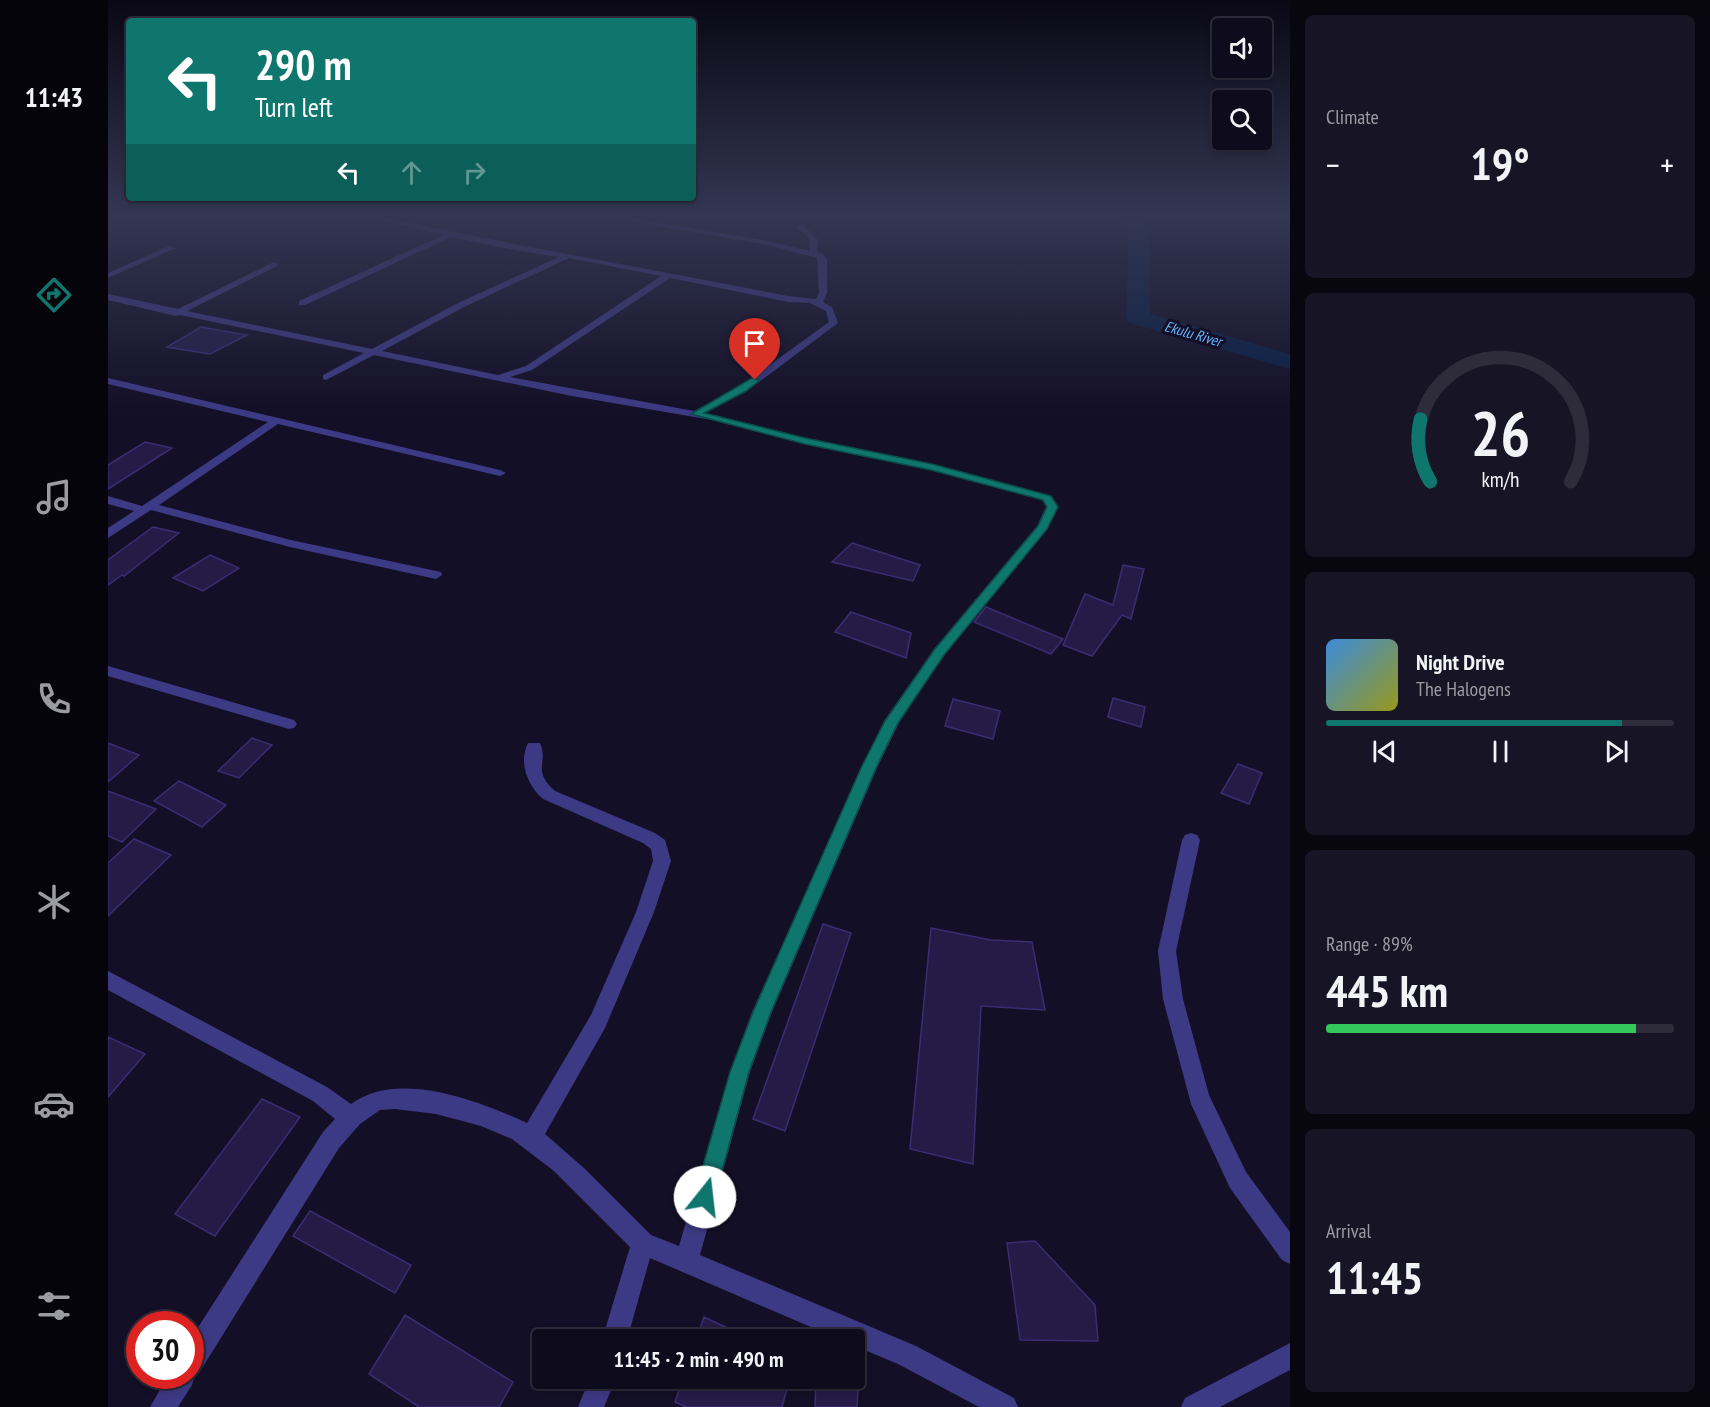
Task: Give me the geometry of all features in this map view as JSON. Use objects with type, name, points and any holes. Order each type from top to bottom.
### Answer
[{"type":"street","points":[[176,313],[241,281]]},
{"type":"street","points":[[302,303],[350,281]]},
{"type":"street","points":[[326,377],[461,305],[518,281]]},
{"type":"street","points":[[498,378],[529,368],[660,281]]},
{"type":"street","points":[[692,281],[788,299],[819,301],[831,312],[834,323],[743,389],[696,414]]},
{"type":"street","points":[[819,301],[823,293],[823,281]]},
{"type":"street","points":[[108,297],[176,313],[498,378],[696,414],[805,441],[944,470],[1047,498],[1052,507],[1043,527],[939,652],[892,721],[870,766],[762,1012],[747,1052],[687,1260]]},
{"type":"street","points":[[108,381],[500,473]]},
{"type":"street","points":[[108,534],[276,422]]},
{"type":"street","points":[[108,500],[436,575]]},
{"type":"street","points":[[108,671],[289,724]]},
{"type":"street","points":[[531,1137],[598,1020],[645,912],[662,861],[659,845],[650,838],[549,795],[538,786],[532,777],[534,747]]},
{"type":"street","points":[[1191,840],[1167,951],[1173,999],[1199,1097],[1233,1170],[1262,1215],[1290,1252]]},
{"type":"street","points":[[108,980],[320,1094],[350,1117]]},
{"type":"street","points":[[204,1342],[331,1140],[350,1117],[379,1100],[423,1100],[477,1113],[531,1137],[643,1243],[907,1355],[1005,1407]]},
{"type":"street","points":[[617,1329],[643,1243]]},
{"type":"street","points":[[1194,1407],[1290,1356]]},
{"type":"street","points":[[163,1407],[175,1389]]},
{"type":"street","points":[[591,1407],[598,1389]]},
{"type":"building","points":[[201,327],[247,335],[210,354],[167,347]]},
{"type":"building","points":[[145,442],[172,448],[108,489],[108,465]]},
{"type":"building","points":[[153,527],[179,533],[124,576],[122,575],[108,585],[108,560]]},
{"type":"building","points":[[852,543],[920,565],[913,581],[832,562]]},
{"type":"building","points":[[210,555],[239,568],[203,591],[173,578]]},
{"type":"building","points":[[1123,565],[1144,569],[1131,619],[1122,615],[1092,656],[1063,645],[1085,594],[1113,605]]},
{"type":"building","points":[[986,607],[1063,639],[1051,654],[974,622]]},
{"type":"building","points":[[851,612],[911,633],[906,658],[835,632]]},
{"type":"building","points":[[1113,698],[1145,707],[1141,727],[1108,717]]},
{"type":"building","points":[[953,699],[1000,711],[993,739],[945,726]]},
{"type":"building","points":[[252,738],[272,745],[239,778],[218,771]]},
{"type":"building","points":[[108,743],[139,755],[108,782]]},
{"type":"building","points":[[1238,764],[1262,773],[1249,804],[1221,793]]},
{"type":"building","points":[[179,781],[226,805],[202,827],[154,801]]},
{"type":"building","points":[[108,791],[156,809],[122,842],[108,836]]},
{"type":"building","points":[[134,839],[171,855],[108,916],[108,863]]},
{"type":"building","points":[[823,924],[851,933],[785,1131],[753,1119]]},
{"type":"building","points":[[931,928],[991,940],[1032,942],[1045,1010],[981,1006],[973,1164],[910,1149]]},
{"type":"building","points":[[108,1037],[145,1054],[108,1097]]},
{"type":"building","points":[[262,1099],[300,1117],[215,1236],[175,1214]]},
{"type":"building","points":[[310,1211],[411,1265],[395,1293],[293,1236]]},
{"type":"building","points":[[1035,1241],[1095,1305],[1098,1341],[1020,1340],[1007,1243]]},
{"type":"building","points":[[405,1315],[513,1382],[499,1407],[419,1407],[369,1374]]},
{"type":"building","points":[[704,1317],[730,1329],[700,1329]]},
{"type":"building","points":[[679,1389],[787,1389],[782,1407],[686,1407],[675,1402]]},
{"type":"building","points":[[816,1389],[858,1389],[857,1407],[815,1407]]},
{"type":"waterway","name":"Ekulu River","points":[[1138,281],[1138,318],[1290,362]]},
{"type":"route","points":[[705,1197],[740,1072],[762,1012],[892,721],[939,652],[1043,527],[1052,507],[1047,498],[932,467],[805,441],[696,414],[743,389],[755,380]]}]
